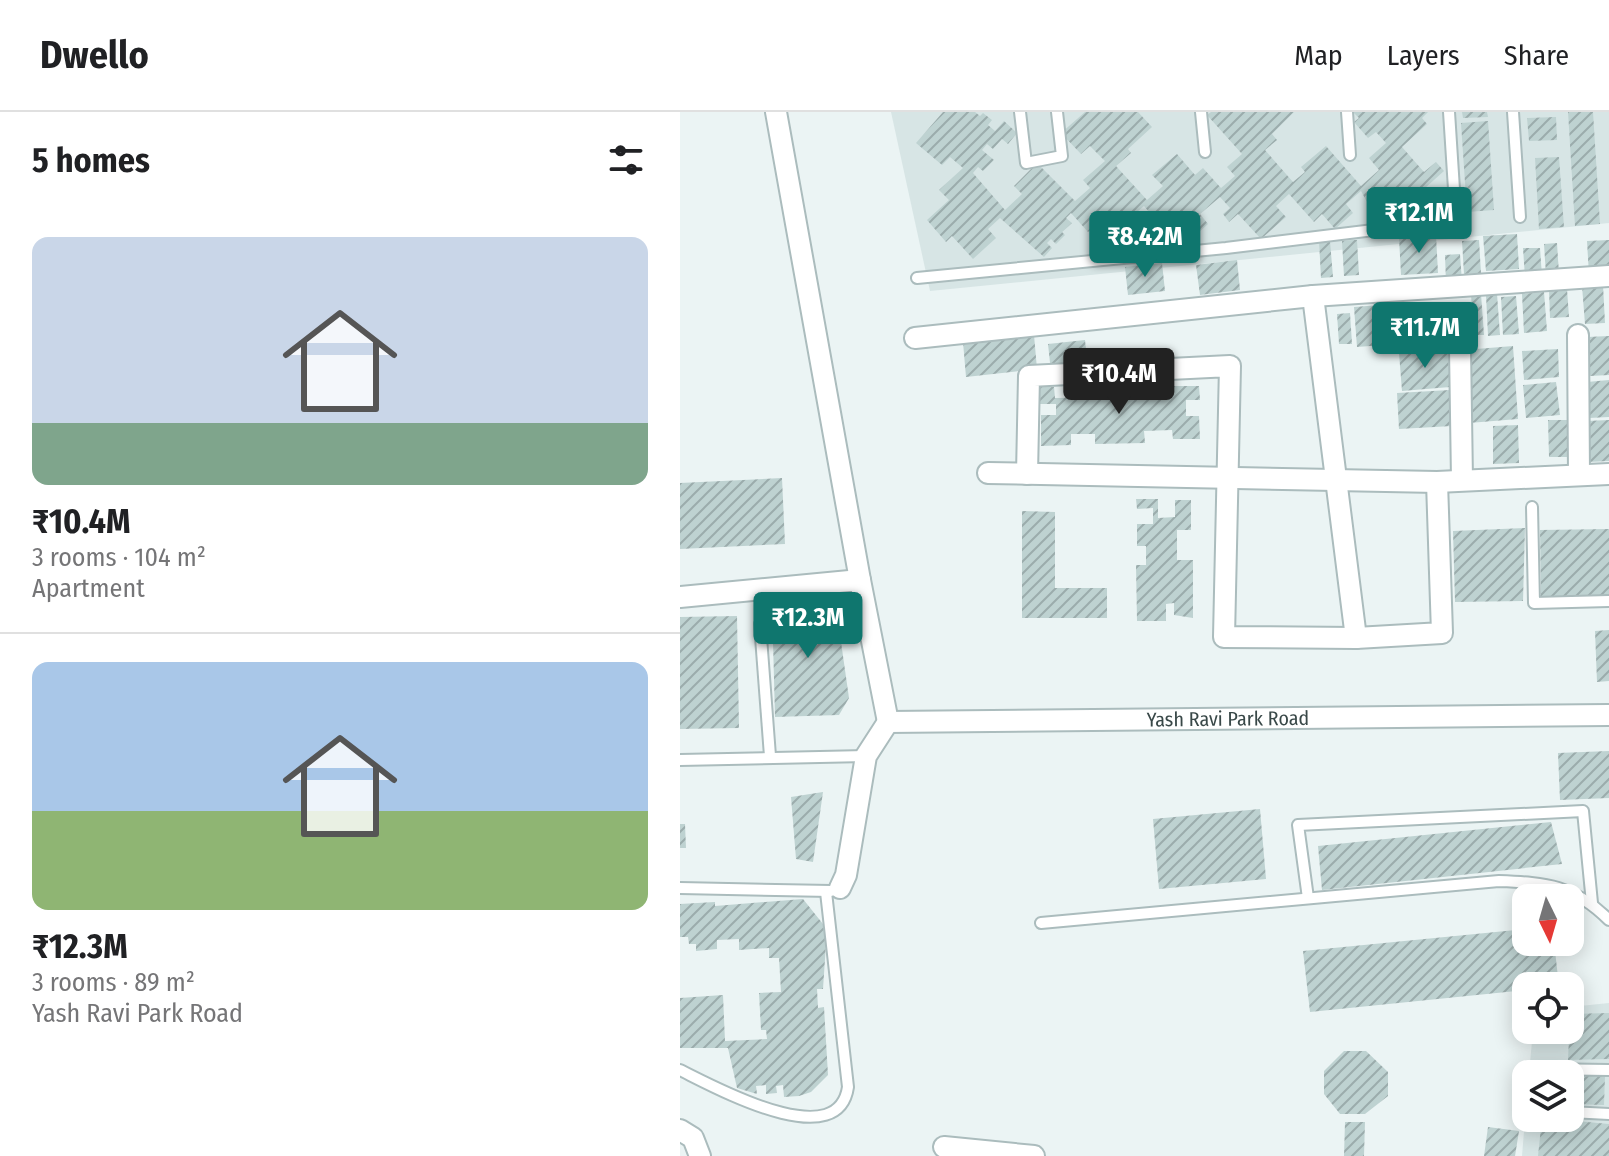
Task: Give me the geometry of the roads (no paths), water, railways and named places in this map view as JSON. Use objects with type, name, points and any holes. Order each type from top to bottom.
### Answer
[{"type":"street","points":[[776,112],[888,722],[866,756],[846,875],[833,890]]},
{"type":"street","points":[[915,338],[1313,296],[1609,276]]},
{"type":"street","points":[[1313,296],[1356,638]]},
{"type":"street","points":[[1578,335],[1579,475]]},
{"type":"street","points":[[1460,349],[1462,480]]},
{"type":"street","points":[[1027,474],[1029,376],[1230,366],[1224,637],[1356,638],[1442,633],[1437,482]]},
{"type":"street","points":[[988,473],[1437,482],[1609,474]]},
{"type":"street","points":[[680,597],[860,580]]},
{"type":"street","name":"Yash Ravi Park Road","points":[[888,722],[1609,715]]},
{"type":"street","points":[[680,1130],[693,1138],[700,1156]]},
{"type":"street","points":[[944,1147],[1034,1156]]},
{"type":"lane","points":[[1020,112],[1026,163],[1062,156],[1057,112]]},
{"type":"lane","points":[[1201,112],[1205,152]]},
{"type":"lane","points":[[1347,112],[1350,155]]},
{"type":"lane","points":[[917,278],[1241,246],[1456,220],[1449,112]]},
{"type":"lane","points":[[1513,112],[1520,217]]},
{"type":"lane","points":[[1532,507],[1534,603],[1609,601]]},
{"type":"lane","points":[[760,624],[770,756]]},
{"type":"lane","points":[[680,760],[866,756]]},
{"type":"lane","points":[[1308,898],[1298,825],[1583,811],[1592,903]]},
{"type":"lane","points":[[1041,923],[1499,881],[1560,886],[1592,903],[1609,920]]},
{"type":"lane","points":[[680,888],[833,890],[848,1087],[846,1100],[836,1111],[814,1117],[784,1116],[680,1070]]},
{"type":"lane","points":[[1584,1070],[1609,1070]]},
{"type":"lane","points":[[1584,1113],[1609,1114]]}]
